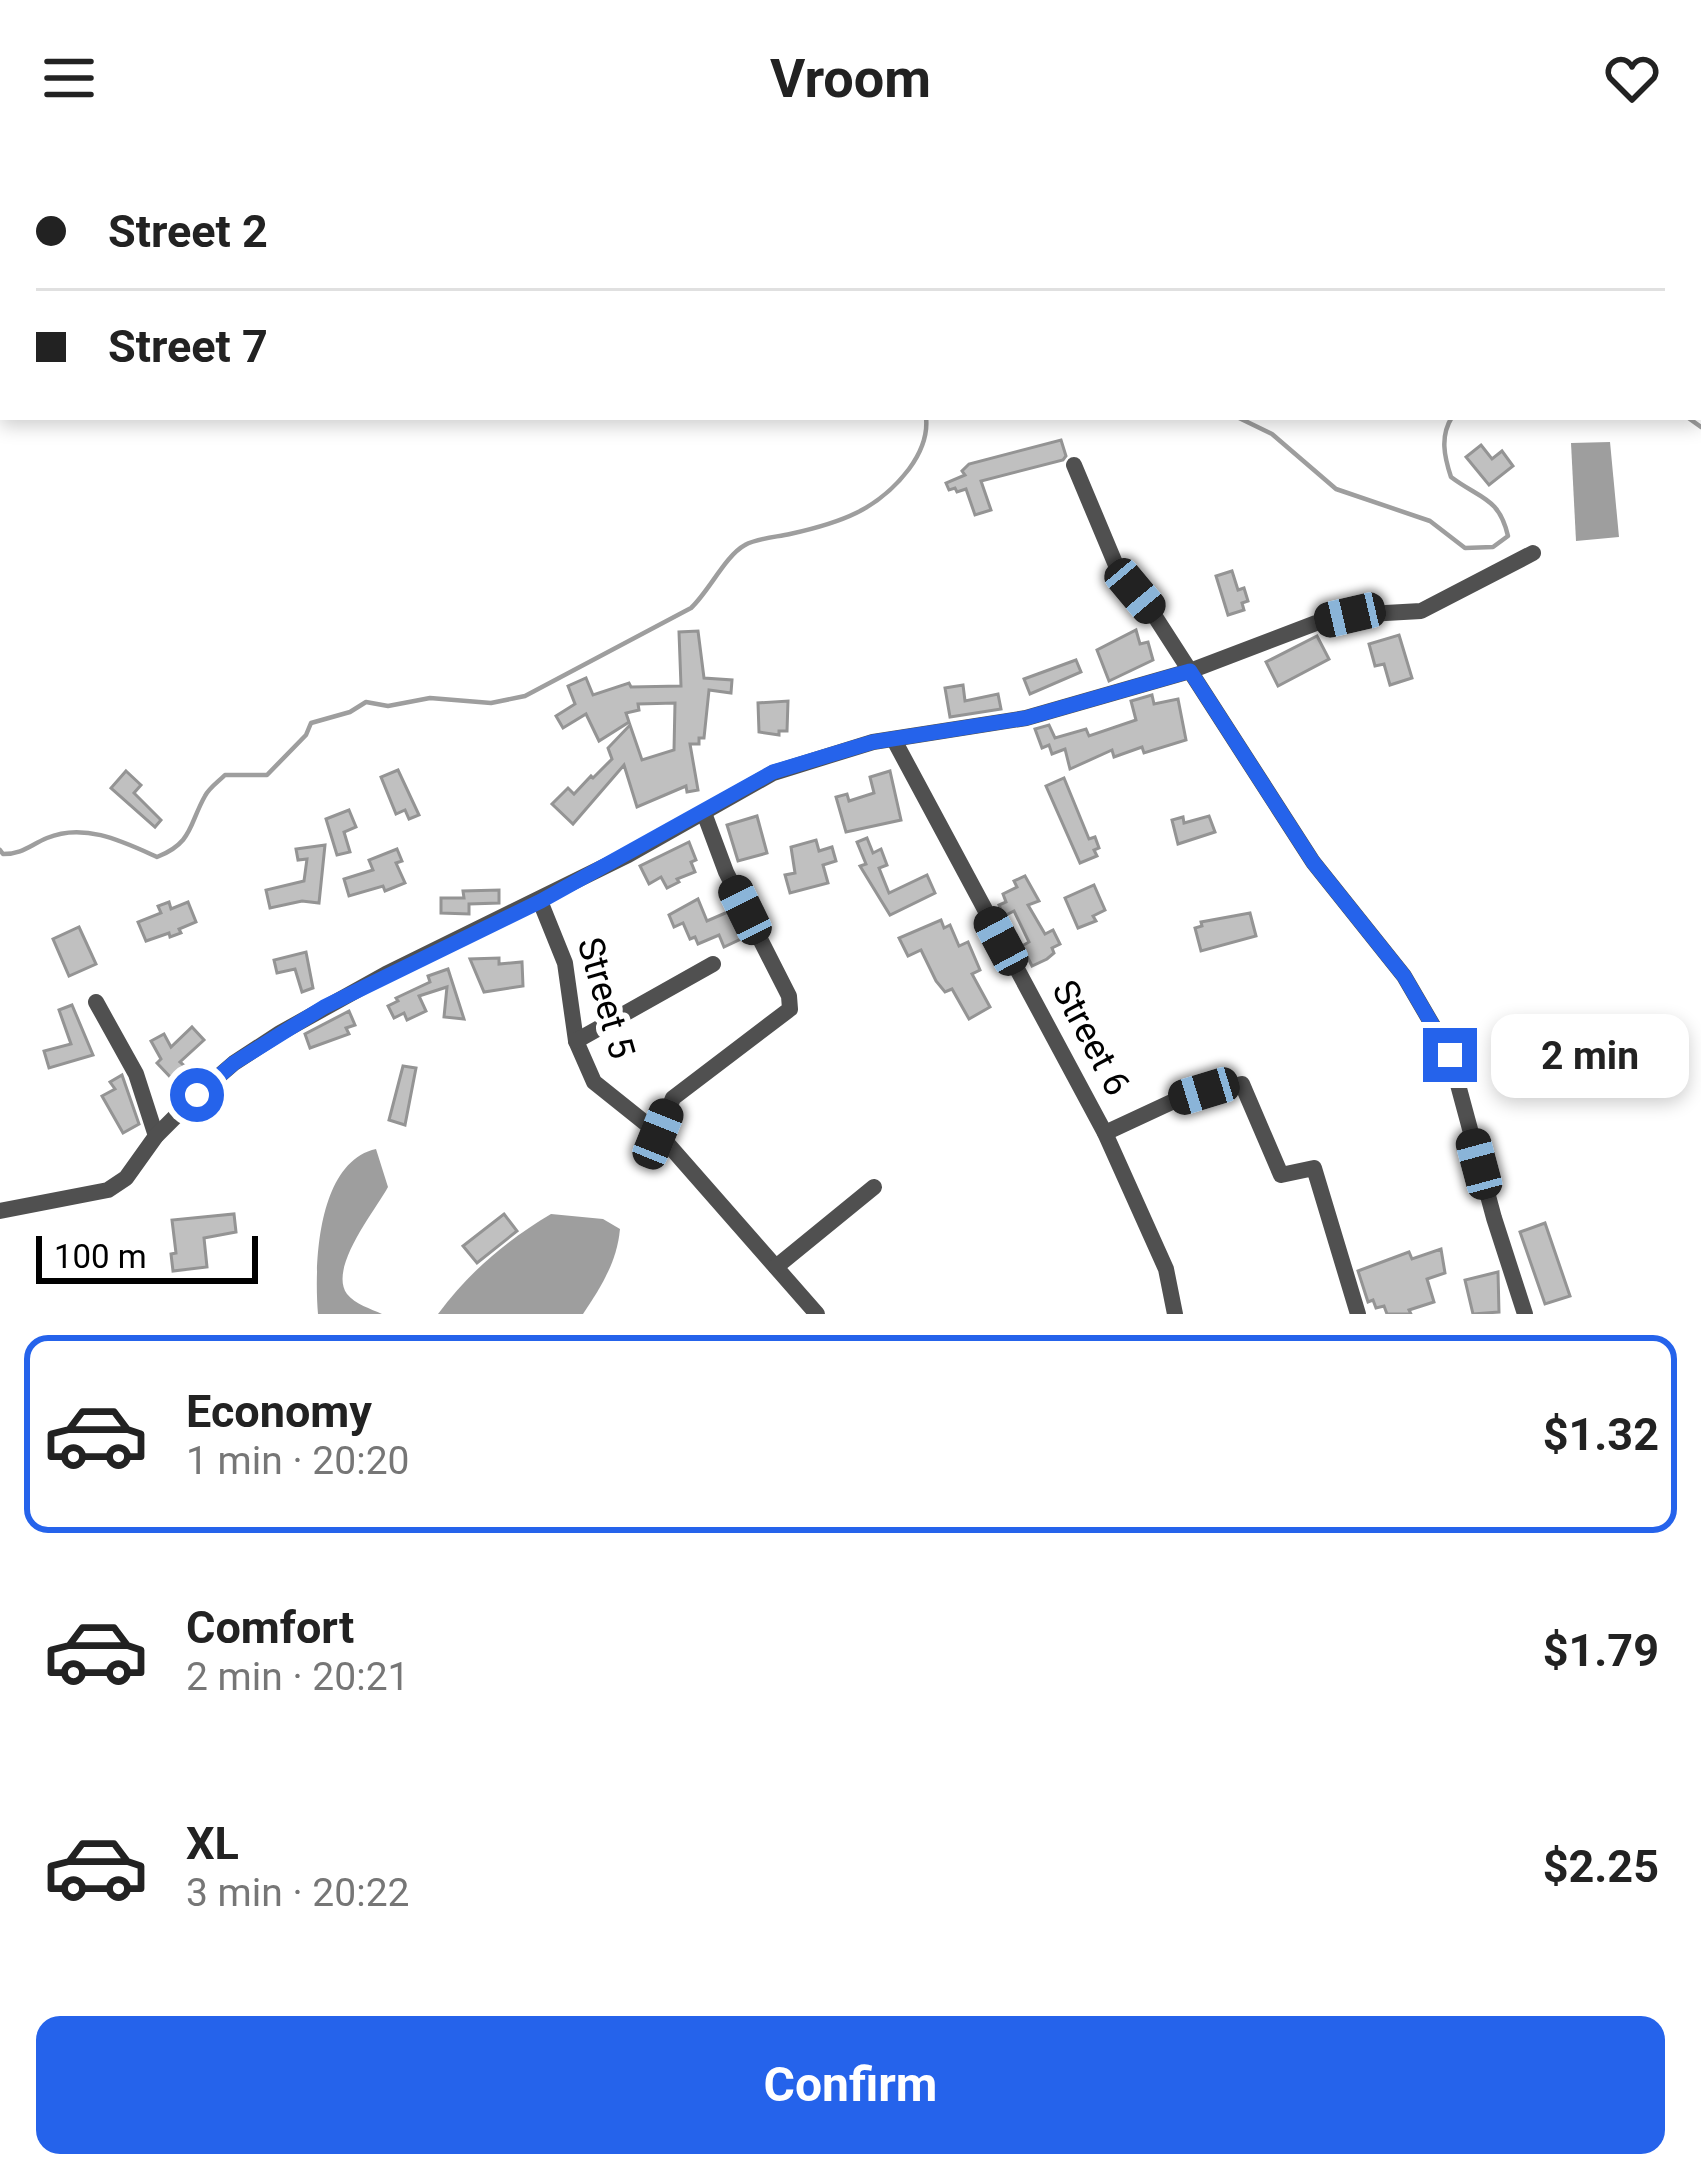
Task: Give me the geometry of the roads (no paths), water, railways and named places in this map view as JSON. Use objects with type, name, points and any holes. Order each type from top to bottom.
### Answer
[{"type":"street","points":[[1074,465],[1118,570],[1152,612],[1313,862],[1404,976],[1450,1055],[1525,1314]]},
{"type":"street","points":[[0,1211],[109,1190],[127,1178],[156,1136],[234,1063],[280,1033],[386,974],[541,901],[773,772],[894,740],[1026,718],[1190,671],[1316,623],[1350,615],[1421,611],[1533,554]]},
{"type":"street","name":"Street 6","points":[[894,740],[1105,1132],[1166,1269],[1175,1314]]},
{"type":"street","points":[[658,1134],[673,1098],[790,1009],[789,996],[726,872],[704,813]]},
{"type":"street","name":"Street 5","points":[[541,901],[565,963],[576,1041],[594,1082],[658,1134],[818,1314]]},
{"type":"street","points":[[576,1041],[713,964]]},
{"type":"street","points":[[96,1002],[136,1074],[156,1136]]},
{"type":"street","points":[[1105,1132],[1176,1100],[1242,1084],[1281,1175],[1314,1168],[1358,1314]]},
{"type":"street","points":[[776,1267],[874,1187]]},
{"type":"waterway","points":[[0,850],[16,852],[75,832],[104,836],[157,857],[184,839],[207,793],[225,775],[267,775],[306,735],[311,723],[350,712],[366,702],[388,706],[430,698],[491,703],[525,696],[691,608],[745,545],[825,525],[871,505],[913,463],[926,420]]},
{"type":"waterway","points":[[1243,420],[1272,434],[1336,489],[1430,521],[1465,548],[1493,547],[1508,536],[1504,523],[1487,500],[1451,477],[1444,446],[1451,420]]},
{"type":"waterway","points":[[1691,420],[1701,427]]}]
